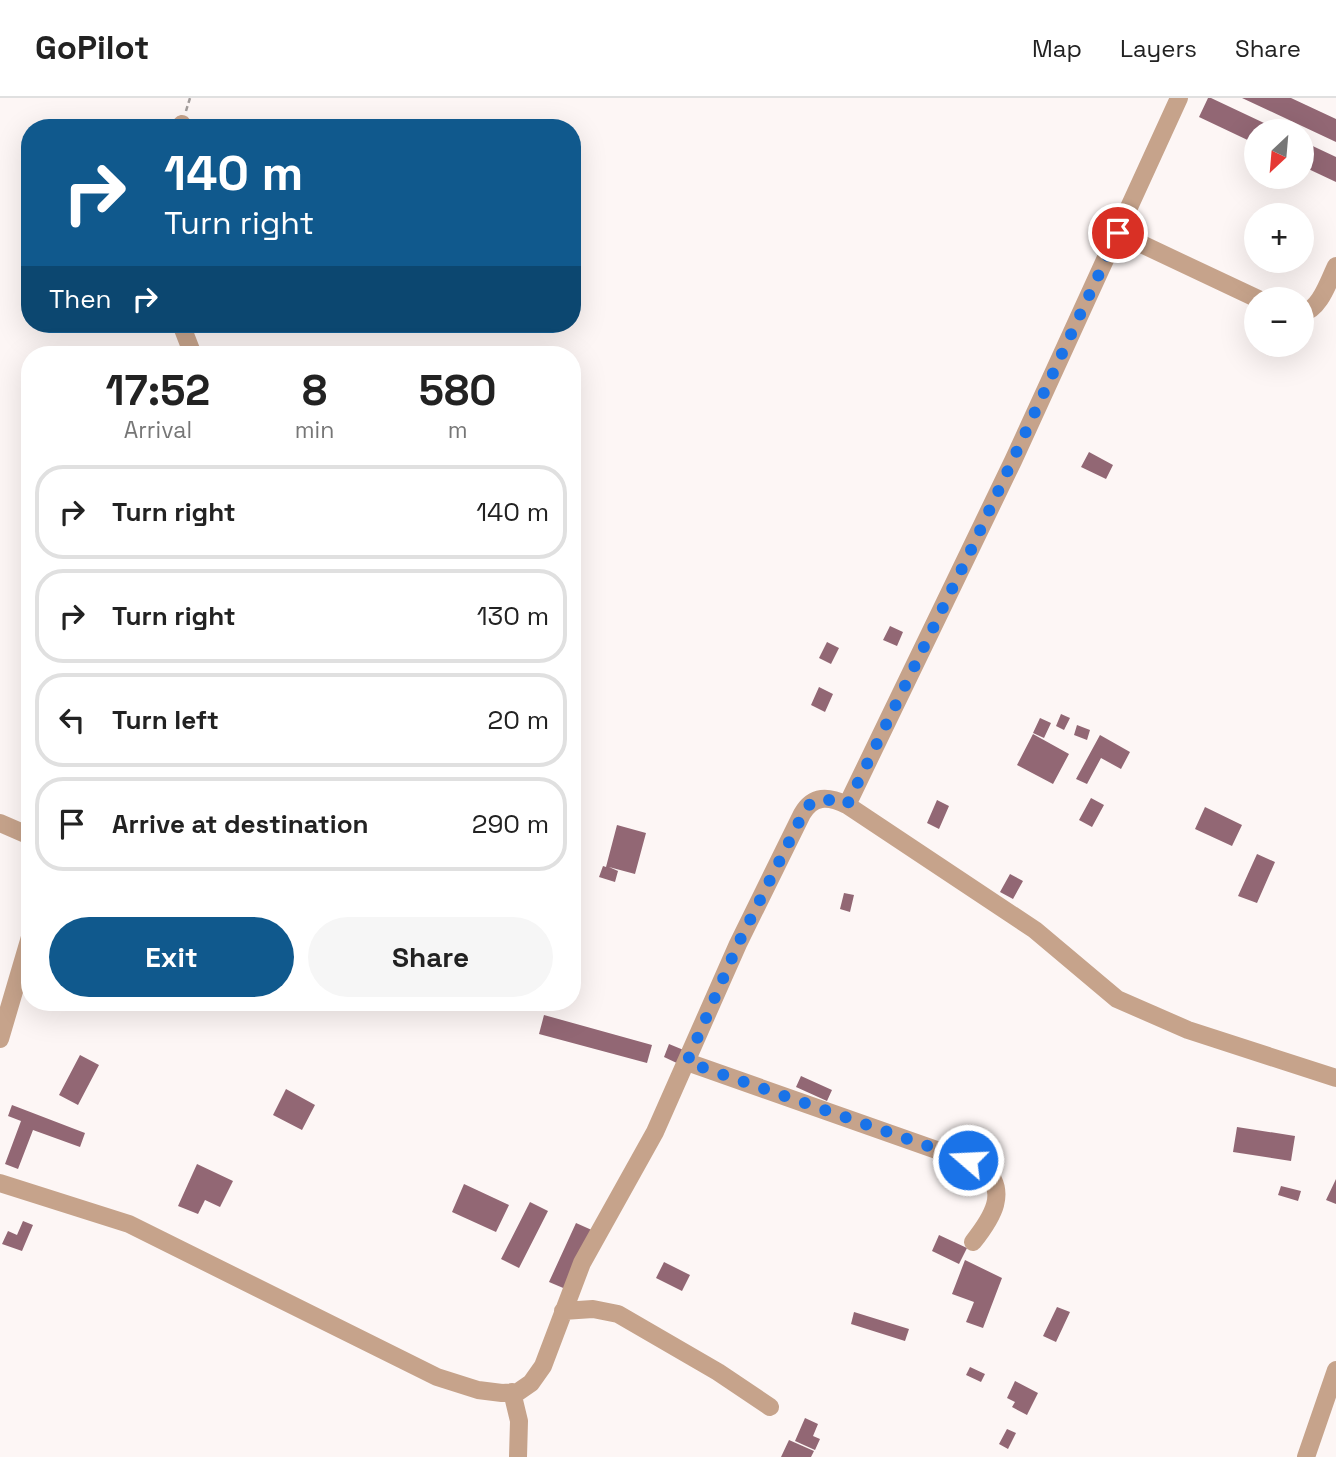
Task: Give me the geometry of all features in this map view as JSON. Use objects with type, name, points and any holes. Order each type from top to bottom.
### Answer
[{"type":"street","points":[[847,805],[972,550],[1179,98]]},
{"type":"street","points":[[1118,233],[1244,292]]},
{"type":"street","points":[[1314,307],[1336,265]]},
{"type":"street","points":[[0,1183],[129,1224],[436,1377],[478,1390],[512,1392],[531,1383],[543,1366],[582,1263],[655,1132],[738,944],[807,806],[822,798],[847,805],[1026,923],[1117,999],[1188,1030],[1336,1079]]},
{"type":"street","points":[[0,823],[21,832]]},
{"type":"street","points":[[0,1039],[21,968]]},
{"type":"street","points":[[687,1062],[982,1166],[992,1175],[997,1187],[997,1203],[991,1219],[973,1242]]},
{"type":"street","points":[[563,1311],[593,1309],[618,1314],[718,1372],[770,1407]]},
{"type":"street","points":[[1306,1457],[1336,1370]]},
{"type":"street","points":[[512,1392],[519,1421],[518,1457]]},
{"type":"building","points":[[1208,98],[1211,98],[1256,119],[1244,119],[1244,138],[1199,117]]},
{"type":"building","points":[[1242,98],[1291,98],[1336,119],[1336,142],[1314,132],[1314,119],[1287,119]]},
{"type":"building","points":[[1314,147],[1336,157],[1336,182],[1314,172]]},
{"type":"building","points":[[1089,452],[1113,465],[1106,479],[1081,467]]},
{"type":"building","points":[[890,626],[903,632],[897,646],[883,640]]},
{"type":"building","points":[[827,642],[839,648],[831,664],[819,658]]},
{"type":"building","points":[[819,687],[833,694],[825,712],[811,705]]},
{"type":"building","points":[[1061,714],[1070,718],[1064,730],[1056,726]]},
{"type":"building","points":[[1040,718],[1051,723],[1044,738],[1033,733]]},
{"type":"building","points":[[1077,725],[1090,730],[1087,740],[1074,735]]},
{"type":"building","points":[[1033,734],[1069,754],[1053,784],[1017,765]]},
{"type":"building","points":[[1100,735],[1130,752],[1121,769],[1101,758],[1087,784],[1076,779]]},
{"type":"building","points":[[1091,798],[1104,805],[1092,827],[1079,820]]},
{"type":"building","points":[[937,800],[949,806],[939,829],[927,823]]},
{"type":"building","points":[[1205,807],[1242,825],[1232,846],[1195,829]]},
{"type":"building","points":[[617,825],[646,833],[635,874],[609,867],[618,871],[615,882],[599,877],[603,866],[606,867]]},
{"type":"building","points":[[1257,854],[1275,862],[1257,903],[1238,896]]},
{"type":"building","points":[[1010,874],[1023,881],[1013,899],[1000,892]]},
{"type":"building","points":[[844,893],[854,895],[850,912],[840,909]]},
{"type":"building","points":[[544,1015],[652,1045],[647,1063],[539,1034]]},
{"type":"building","points":[[669,1044],[686,1051],[681,1065],[664,1057]]},
{"type":"building","points":[[80,1055],[99,1065],[78,1105],[59,1095]]},
{"type":"building","points":[[801,1076],[832,1090],[827,1101],[796,1087]]},
{"type":"building","points":[[286,1089],[315,1105],[302,1130],[273,1115]]},
{"type":"building","points":[[12,1105],[85,1133],[80,1147],[33,1130],[18,1169],[5,1164],[21,1121],[8,1116]]},
{"type":"building","points":[[1237,1127],[1295,1136],[1291,1161],[1233,1152]]},
{"type":"building","points":[[197,1164],[233,1181],[220,1207],[205,1200],[198,1214],[178,1206]]},
{"type":"building","points":[[1336,1179],[1336,1204],[1326,1200]]},
{"type":"building","points":[[464,1184],[509,1205],[496,1232],[452,1212]]},
{"type":"building","points":[[1281,1186],[1301,1191],[1298,1201],[1278,1195]]},
{"type":"building","points":[[530,1202],[548,1211],[519,1268],[501,1259]]},
{"type":"building","points":[[23,1221],[33,1225],[22,1251],[2,1244],[8,1231],[17,1235]]},
{"type":"building","points":[[576,1223],[594,1231],[568,1290],[549,1282]]},
{"type":"building","points":[[939,1235],[967,1248],[959,1264],[932,1251]]},
{"type":"building","points":[[965,1260],[1002,1278],[983,1328],[966,1322],[974,1302],[952,1294]]},
{"type":"building","points":[[664,1262],[690,1275],[682,1291],[656,1278]]},
{"type":"building","points":[[1057,1307],[1070,1312],[1056,1342],[1043,1336]]},
{"type":"building","points":[[854,1312],[909,1329],[905,1341],[851,1324]]},
{"type":"building","points":[[970,1367],[985,1374],[981,1382],[966,1375]]},
{"type":"building","points":[[1015,1381],[1038,1393],[1027,1415],[1012,1407],[1015,1402],[1007,1398]]},
{"type":"building","points":[[805,1418],[818,1424],[813,1436],[820,1439],[815,1450],[795,1441]]},
{"type":"building","points":[[1007,1429],[1016,1433],[1008,1449],[999,1444]]},
{"type":"building","points":[[789,1440],[814,1451],[811,1457],[781,1457]]},
{"type":"route","points":[[968,1160],[687,1062],[738,944],[802,814],[814,800],[822,798],[847,805],[1025,436],[1118,233]]}]
